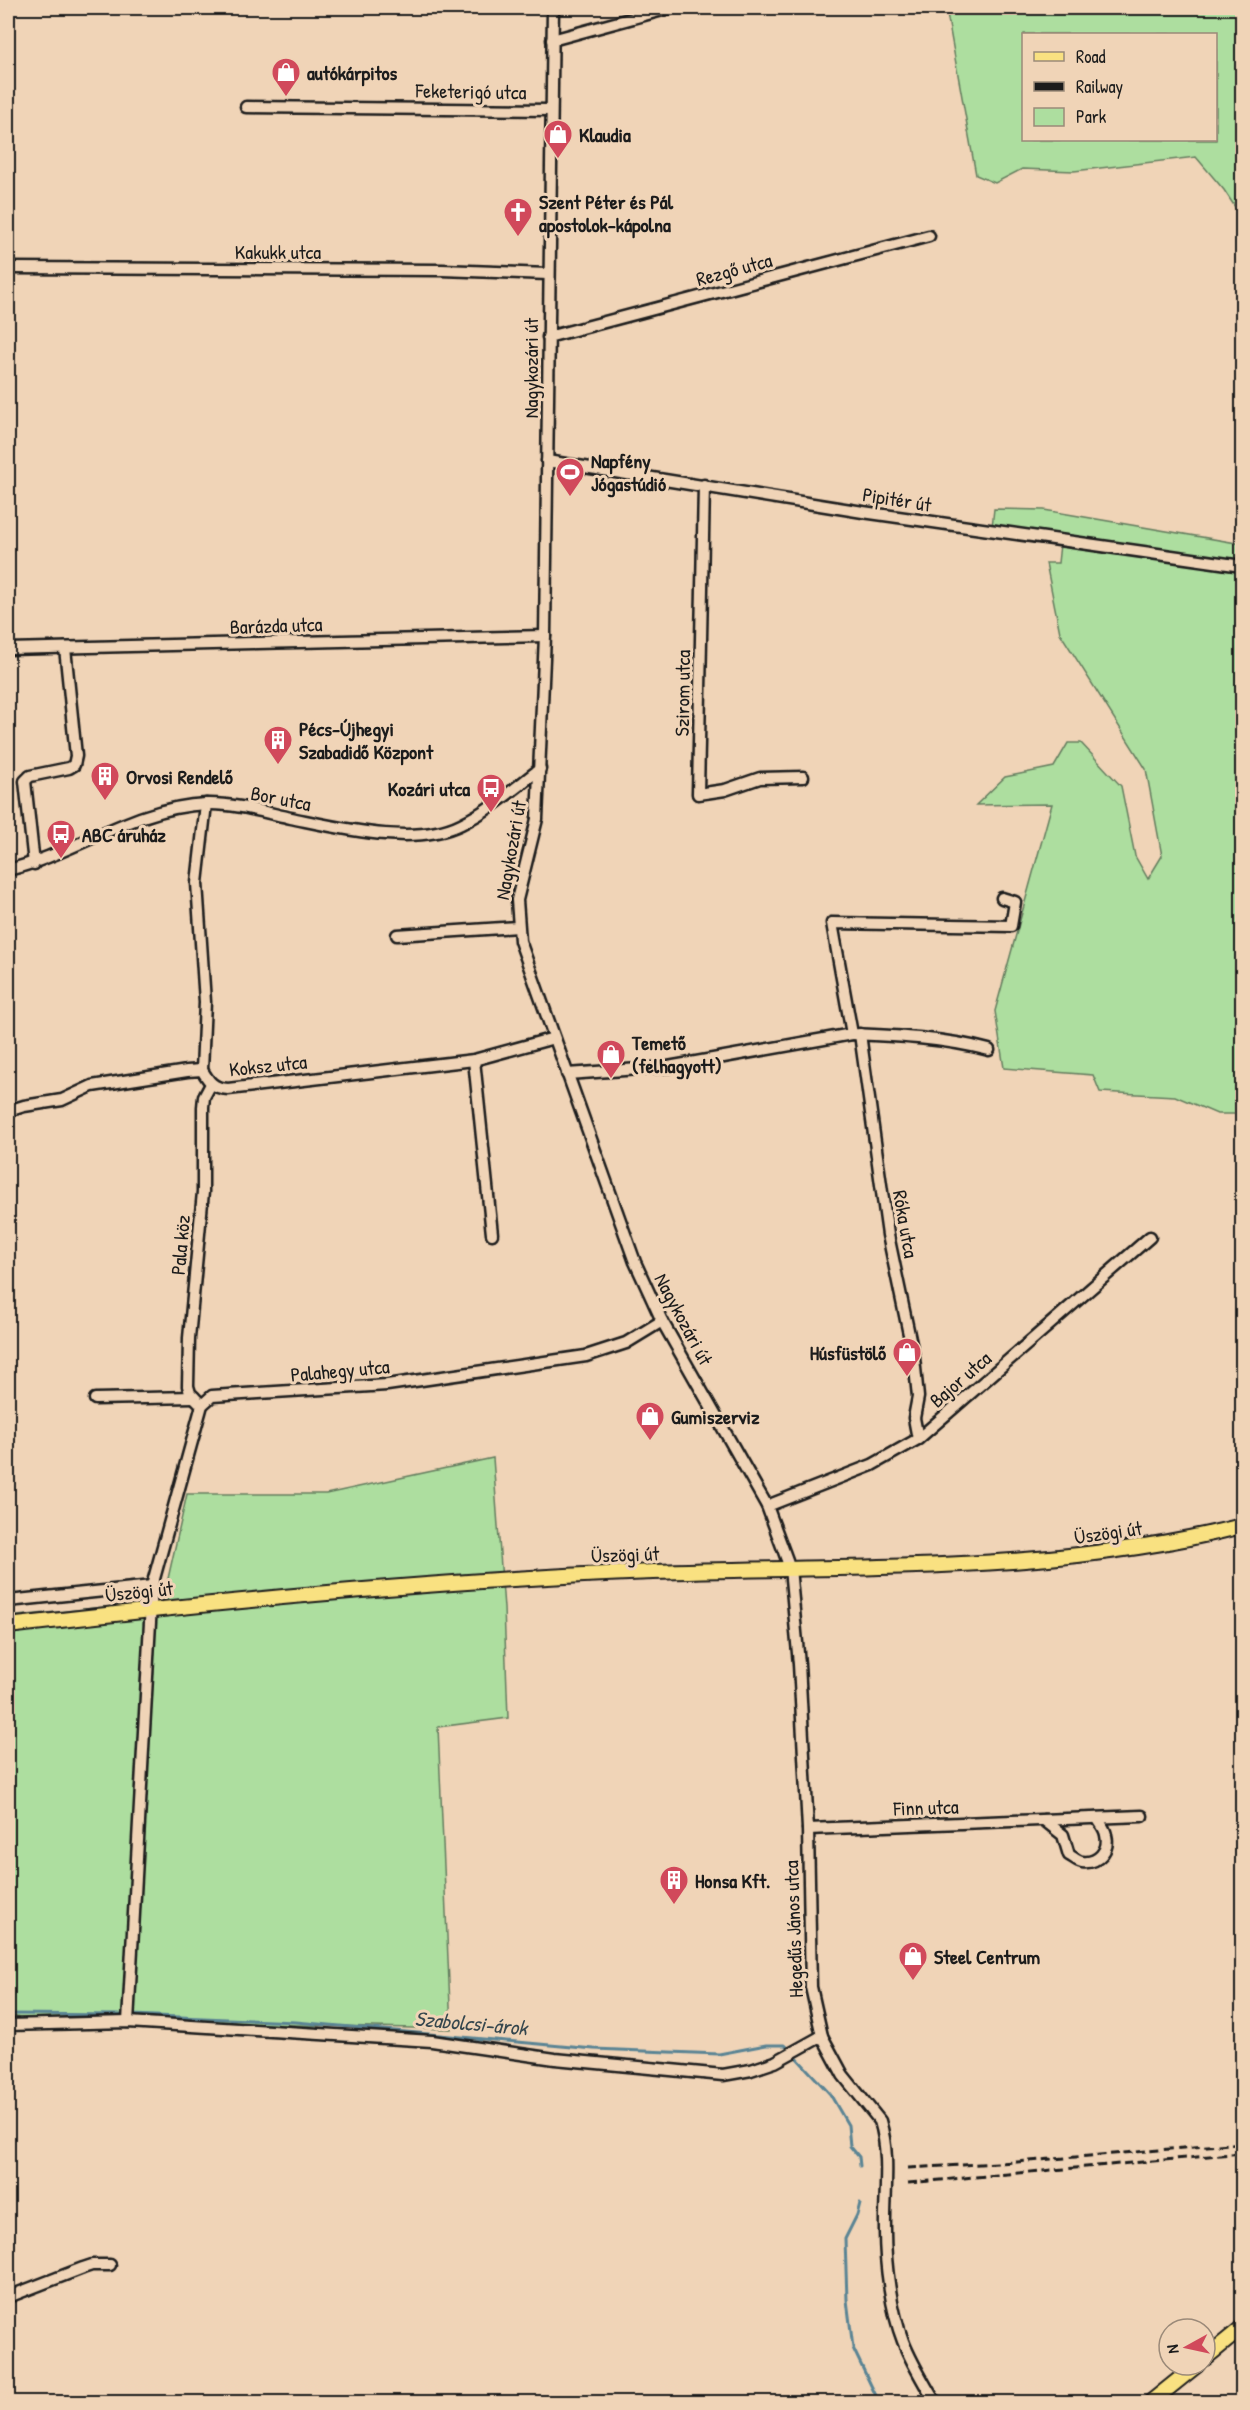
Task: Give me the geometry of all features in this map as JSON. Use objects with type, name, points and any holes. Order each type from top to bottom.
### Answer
[{"type":"main road","name":"Üszögi út","points":[[8,1626],[231,1601],[571,1576],[1022,1562],[1113,1552],[1196,1538],[1242,1526]]},
{"type":"main road","points":[[1217,2348],[1242,2328]]},
{"type":"main road","points":[[1151,2403],[1182,2377]]},
{"type":"street","name":"Nagykozári út","points":[[553,8],[545,636],[537,819],[517,900],[520,941],[634,1262],[662,1321],[766,1506],[790,1568]]},
{"type":"street","points":[[552,40],[670,8]]},
{"type":"street","name":"Feketerigó utca","points":[[246,107],[551,110]]},
{"type":"street","name":"Rezgő utca","points":[[548,337],[929,236]]},
{"type":"street","name":"Kakukk utca","points":[[8,268],[442,270],[548,274]]},
{"type":"street","name":"Pipitér út","points":[[547,461],[993,532],[1242,566]]},
{"type":"street","name":"Szirom utca","points":[[704,485],[698,794],[725,790],[760,778],[803,777]]},
{"type":"street","name":"Barázda utca","points":[[8,649],[545,636]]},
{"type":"street","points":[[34,864],[25,781],[30,776],[59,772],[74,765],[76,756],[65,648]]},
{"type":"street","name":"Bor utca","points":[[8,870],[34,864],[133,821],[167,810],[206,804],[272,813],[349,830],[379,834],[427,833],[460,825],[511,792],[540,769]]},
{"type":"street","points":[[202,1070],[205,1002],[197,883],[206,804]]},
{"type":"street","name":"Róka utca","points":[[918,1439],[914,1418],[918,1397],[914,1358],[888,1235],[856,1034],[832,923],[1011,926],[1015,902],[1002,898]]},
{"type":"street","points":[[397,935],[518,927]]},
{"type":"street","points":[[567,1074],[668,1067],[856,1034],[900,1036],[967,1044],[989,1050]]},
{"type":"street","name":"Koksz utca","points":[[8,1111],[62,1100],[92,1086],[202,1070],[211,1084],[228,1089],[474,1060],[554,1038]]},
{"type":"street","points":[[474,1060],[492,1234]]},
{"type":"street","name":"Pala köz","points":[[198,1401],[190,1393],[188,1386],[189,1338],[203,1192],[203,1107],[204,1097],[211,1084]]},
{"type":"street","name":"Bajor utca","points":[[766,1506],[872,1465],[918,1439],[1150,1237]]},
{"type":"street","name":"Palahegy utca","points":[[95,1399],[198,1401],[212,1396],[387,1385],[586,1356],[626,1343],[662,1321]]},
{"type":"street","points":[[128,2017],[152,1586],[198,1401]]},
{"type":"street","name":"Hegedűs János utca","points":[[790,1568],[799,1664],[808,1829],[811,1987],[822,2036],[843,2074],[880,2121],[883,2130],[887,2158],[885,2234],[897,2323],[904,2343],[935,2403]]},
{"type":"street","points":[[8,1601],[152,1586]]},
{"type":"street","name":"Finn utca","points":[[808,1829],[1142,1816]]},
{"type":"street","points":[[1044,1820],[1062,1835],[1069,1855],[1080,1862],[1095,1860],[1102,1855],[1107,1845],[1104,1828],[1097,1818]]},
{"type":"street","points":[[8,2025],[128,2017],[432,2041],[555,2059],[723,2075],[751,2070],[786,2056],[822,2036]]},
{"type":"street","points":[[8,2297],[83,2268],[110,2265]]},
{"type":"green space","points":[[946,8],[1242,8],[1242,211],[1237,210],[1224,190],[1196,157],[1074,171],[1022,169],[995,183],[976,175]]},
{"type":"green space","points":[[994,509],[1044,510],[1242,544],[1242,1114],[1217,1114],[1175,1096],[1100,1092],[1093,1075],[1004,1068],[995,1011],[1052,804],[976,805],[1005,777],[1054,767],[1068,743],[1081,743],[1121,786],[1135,856],[1148,879],[1162,856],[1146,769],[1060,633],[1046,563],[1058,563],[1060,544],[991,536]]},
{"type":"green space","points":[[493,1458],[504,1608],[508,1718],[438,1727],[451,2029],[19,2018],[8,2014],[8,1617],[163,1601],[187,1494],[326,1494]]},
{"type":"waterway","name":"Szabolcsi-árok","points":[[8,2014],[126,2015]]},
{"type":"waterway","name":"Szabolcsi-árok","points":[[132,2015],[296,2022],[594,2049],[719,2054],[766,2045],[785,2045],[790,2050]]},
{"type":"waterway","name":"Szabolcsi-árok","points":[[794,2055],[830,2094],[848,2125],[850,2146],[859,2157],[860,2166]]},
{"type":"waterway","name":"Szabolcsi-árok","points":[[860,2203],[857,2215],[845,2239],[847,2300],[853,2348],[879,2402]]},
{"type":"railway","points":[[908,2168],[1017,2162],[1242,2143]]},
{"type":"railway","points":[[908,2183],[1242,2153]]},
{"type":"place","name":"autókárpitos","points":[[286,98]]},
{"type":"place","name":"Klaudia","points":[[558,160]]},
{"type":"place","name":"Szent Péter és Pál apostolok-kápolna","points":[[518,238]]},
{"type":"place","name":"Napfény Jógastúdió","points":[[570,498]]},
{"type":"place","name":"Pécs-Újhegyi Szabadidő Központ","points":[[278,766]]},
{"type":"place","name":"Orvosi Rendelő","points":[[105,802]]},
{"type":"place","name":"Kozári utca","points":[[491,814]]},
{"type":"place","name":"ABC áruház","points":[[61,860]]},
{"type":"place","name":"Temető (felhagyott)","points":[[611,1080]]},
{"type":"place","name":"Húsfüstölő","points":[[907,1378]]},
{"type":"place","name":"Gumiszerviz","points":[[650,1442]]},
{"type":"place","name":"Honsa Kft.","points":[[674,1906]]},
{"type":"place","name":"Steel Centrum","points":[[913,1982]]}]
